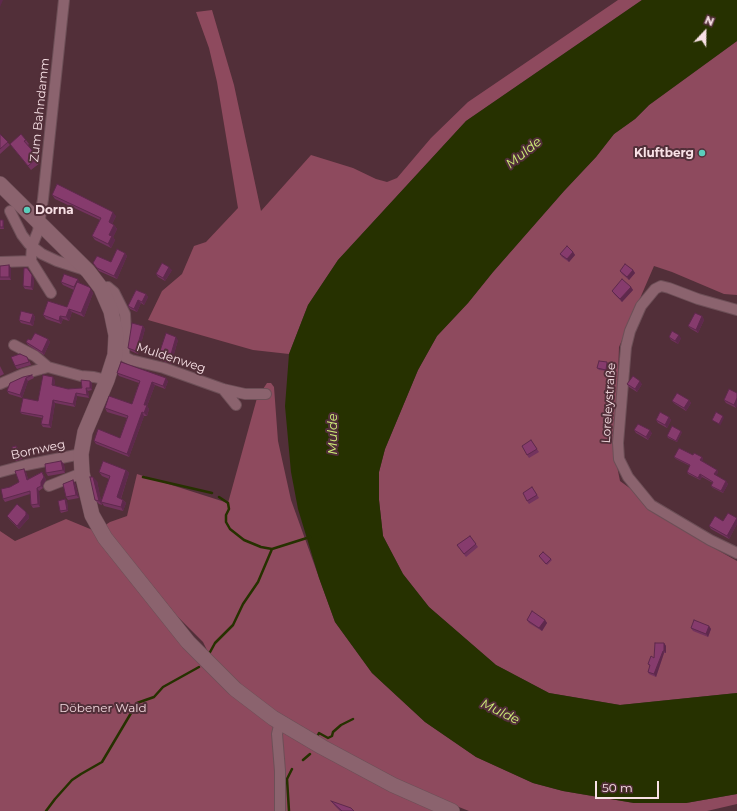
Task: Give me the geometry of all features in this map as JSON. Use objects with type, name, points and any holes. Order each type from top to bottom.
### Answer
[{"type":"main road","points":[[0,184],[88,271],[101,288],[112,312],[116,336],[115,355],[85,432],[81,454],[82,474],[92,515],[105,538],[163,613],[203,659],[235,689],[297,733],[352,764],[412,794],[452,811]]},
{"type":"street","name":"Zum Bahndamm","points":[[31,261],[32,246],[38,231],[43,199],[64,0]]},
{"type":"street","points":[[10,211],[22,235],[42,254],[57,261],[88,271]]},
{"type":"street","points":[[0,262],[31,261],[51,293]]},
{"type":"street","name":"Loreleystraße","points":[[737,310],[704,301],[669,288],[661,286],[654,289],[641,306],[630,331],[626,347],[618,443],[619,459],[628,477],[651,505],[710,540],[737,553]]},
{"type":"street","name":"Muldenweg","points":[[101,288],[108,287],[114,292],[124,314],[126,332],[124,352],[126,357],[131,360],[164,368],[223,390],[245,394],[266,394]]},
{"type":"street","points":[[14,346],[35,356],[48,367],[81,376],[106,380]]},
{"type":"street","points":[[0,384],[23,374],[48,367]]},
{"type":"street","points":[[223,390],[236,405]]},
{"type":"street","name":"Bornweg","points":[[0,472],[81,454]]},
{"type":"street","points":[[49,486],[82,474]]},
{"type":"street","points":[[280,721],[276,734],[280,777],[280,811]]},
{"type":"green space","points":[[618,0],[642,0],[466,121],[338,260],[308,305],[289,354],[253,350],[148,320],[162,291],[182,274],[194,246],[206,242],[238,208],[217,82],[209,48],[196,12],[212,10],[234,85],[261,211],[311,155],[353,168],[376,179],[387,182],[397,178],[431,138],[468,102]]},
{"type":"green space","points":[[737,41],[737,295],[724,294],[654,266],[619,347],[615,456],[620,481],[705,543],[737,561],[737,693],[620,705],[549,693],[496,665],[429,607],[403,574],[383,536],[379,500],[379,472],[385,449],[418,370],[437,336],[468,303],[564,191],[596,157],[614,134],[635,119],[649,105]]},
{"type":"green space","points":[[267,383],[271,383],[274,387],[278,441],[291,500],[335,622],[372,673],[425,722],[476,757],[533,783],[563,791],[634,803],[686,803],[737,794],[737,804],[707,811],[469,811],[408,787],[281,717],[227,673],[209,654],[203,642],[177,616],[104,526],[110,522],[127,516],[137,474],[228,503],[257,398]]},
{"type":"green space","name":"Döbener Wald","points":[[66,519],[95,531],[213,675],[441,811],[0,811],[0,531],[15,541]]},
{"type":"water","name":"Mulde","points":[[642,0],[737,0],[737,41],[649,105],[635,119],[614,134],[596,157],[564,191],[468,303],[437,336],[418,370],[385,449],[379,472],[379,500],[383,536],[403,574],[429,607],[496,665],[549,693],[620,705],[737,693],[737,794],[686,803],[634,803],[563,791],[533,783],[476,757],[425,722],[372,673],[335,622],[319,578],[298,509],[291,472],[285,406],[289,354],[308,305],[338,260],[466,121]]},
{"type":"building","points":[[0,134],[8,142],[0,149]]},
{"type":"building","points":[[21,134],[26,140],[24,141],[37,156],[37,158],[28,166],[10,144]]},
{"type":"building","points":[[57,184],[113,212],[109,222],[114,225],[109,235],[112,236],[108,244],[92,236],[101,218],[52,195]]},
{"type":"building","points":[[0,220],[3,220],[3,227],[0,227]]},
{"type":"building","points":[[567,246],[573,252],[567,259],[560,254]]},
{"type":"building","points":[[117,249],[125,253],[114,276],[97,268],[93,263],[97,256],[111,262]]},
{"type":"building","points":[[162,263],[169,267],[163,278],[156,274]]},
{"type":"building","points":[[625,264],[633,270],[627,277],[620,271]]},
{"type":"building","points":[[9,265],[9,277],[0,277],[0,266]]},
{"type":"building","points":[[24,268],[27,268],[32,275],[31,287],[23,286]]},
{"type":"building","points":[[64,274],[78,279],[74,287],[61,282]]},
{"type":"building","points":[[622,279],[631,287],[620,299],[612,291]]},
{"type":"building","points":[[77,282],[91,289],[81,313],[69,309],[66,317],[60,316],[59,321],[43,315],[48,301],[67,307]]},
{"type":"building","points":[[136,290],[146,294],[142,302],[138,300],[134,309],[128,306]]},
{"type":"building","points":[[21,311],[33,314],[30,323],[19,320]]},
{"type":"building","points":[[695,313],[702,316],[696,330],[688,326]]},
{"type":"building","points":[[132,323],[143,326],[136,351],[128,348]]},
{"type":"building","points":[[672,331],[679,335],[675,341],[669,337]]},
{"type":"building","points":[[35,333],[48,339],[42,352],[26,342],[28,339],[31,340]]},
{"type":"building","points":[[166,333],[176,337],[169,361],[158,357]]},
{"type":"building","points":[[20,354],[27,357],[29,362],[15,366],[11,357]]},
{"type":"building","points":[[599,361],[607,362],[606,370],[597,368]]},
{"type":"building","points":[[121,362],[166,378],[163,386],[152,382],[144,405],[147,405],[144,413],[142,412],[127,454],[94,441],[98,429],[120,438],[128,416],[105,408],[109,396],[132,404],[140,381],[117,373]]},
{"type":"building","points":[[32,375],[26,378],[20,395],[7,391],[10,383]]},
{"type":"building","points":[[43,375],[53,377],[52,385],[68,389],[82,388],[81,380],[90,381],[90,388],[86,388],[87,395],[76,393],[73,404],[53,400],[49,425],[41,424],[43,416],[20,412],[23,398],[38,401]]},
{"type":"building","points":[[633,376],[640,381],[635,389],[627,384]]},
{"type":"building","points":[[729,389],[737,393],[737,398],[734,405],[724,400]]},
{"type":"building","points":[[677,393],[689,400],[684,408],[672,401]]},
{"type":"building","points":[[660,412],[669,417],[665,425],[656,420]]},
{"type":"building","points":[[716,412],[723,416],[719,424],[712,420]]},
{"type":"building","points":[[638,424],[650,430],[646,437],[634,430]]},
{"type":"building","points":[[672,426],[681,431],[676,441],[667,436]]},
{"type":"building","points":[[531,440],[537,449],[527,455],[522,446]]},
{"type":"building","points":[[16,446],[20,458],[15,460],[12,447]]},
{"type":"building","points":[[679,448],[693,455],[694,453],[702,457],[700,460],[717,470],[714,474],[726,481],[721,491],[711,486],[713,482],[700,474],[698,478],[687,472],[690,465],[674,457]]},
{"type":"building","points":[[61,461],[63,470],[46,473],[45,464]]},
{"type":"building","points":[[103,461],[126,470],[117,497],[123,500],[121,507],[101,502],[110,476],[99,472]]},
{"type":"building","points":[[24,469],[27,480],[42,472],[44,477],[41,482],[41,486],[37,488],[38,504],[31,505],[30,491],[3,499],[1,489],[10,487],[19,482],[15,471]]},
{"type":"building","points":[[90,477],[93,477],[99,501],[95,500]]},
{"type":"building","points":[[73,480],[76,495],[66,497],[63,484]]},
{"type":"building","points":[[532,487],[537,495],[527,501],[523,493]]},
{"type":"building","points":[[65,499],[67,510],[60,511],[58,501]]},
{"type":"building","points":[[17,504],[26,512],[26,515],[17,526],[7,516]]},
{"type":"building","points":[[728,513],[737,518],[727,536],[709,526],[715,516],[723,521]]},
{"type":"building","points":[[470,536],[476,544],[464,554],[457,545]]},
{"type":"building","points":[[543,552],[551,559],[546,564],[539,556]]},
{"type":"building","points":[[532,611],[545,620],[539,628],[527,620]]},
{"type":"building","points":[[694,620],[709,626],[706,634],[691,628]]},
{"type":"building","points":[[655,643],[664,643],[664,651],[654,674],[648,672],[650,665],[648,664],[651,656],[654,658]]},
{"type":"building","points":[[331,801],[351,808],[354,811],[342,811]]},
{"type":"waterway","points":[[143,477],[212,493]]},
{"type":"waterway","points":[[219,497],[228,503],[229,509],[226,515],[226,522],[230,529],[244,540],[261,547],[272,549]]},
{"type":"waterway","points":[[209,654],[215,643],[233,625],[243,604],[258,582],[272,549],[310,537]]},
{"type":"waterway","points":[[46,811],[72,780],[102,762],[137,703],[154,697],[163,687],[199,667]]},
{"type":"waterway","points":[[318,735],[319,733],[328,738],[332,736],[333,732],[341,725],[353,719]]},
{"type":"waterway","points":[[303,760],[310,754]]},
{"type":"waterway","points":[[289,811],[287,779],[292,769]]},
{"type":"place","name":"Kluftberg","points":[[702,153]]},
{"type":"place","name":"Dorna","points":[[27,210]]}]
